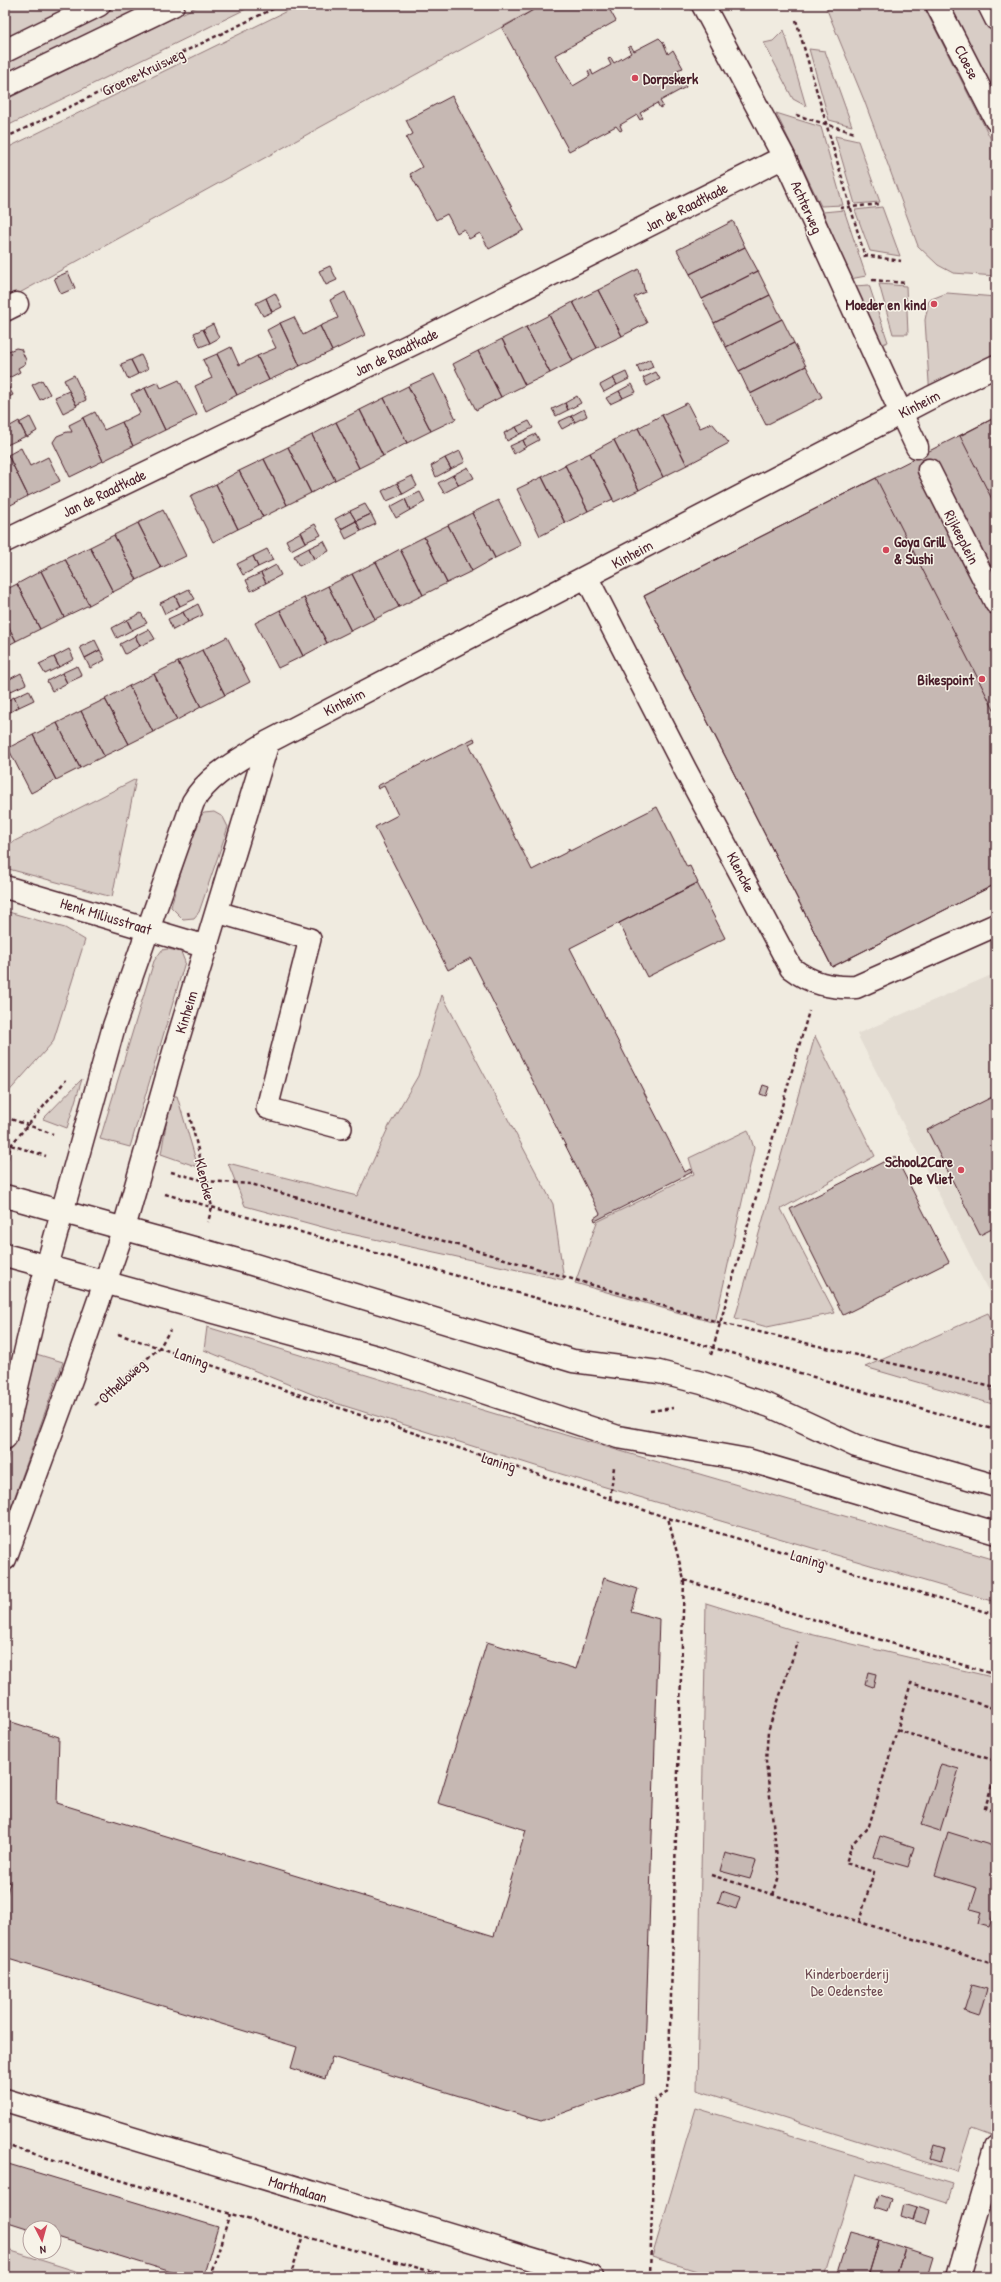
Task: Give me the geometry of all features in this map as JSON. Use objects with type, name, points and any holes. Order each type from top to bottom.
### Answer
[{"type":"street","points":[[5,51],[99,5]]},
{"type":"street","points":[[5,86],[173,5]]},
{"type":"street","name":"Achterweg","points":[[703,5],[784,157],[901,414]]},
{"type":"street","name":"Cloese","points":[[937,5],[996,120]]},
{"type":"street","points":[[989,5],[996,19]]},
{"type":"street","name":"Jan de Raadtkade","points":[[5,541],[425,338],[784,157]]},
{"type":"street","name":"Kinheim","points":[[63,1210],[74,1164],[123,997],[193,802],[200,789],[216,776],[268,742],[996,366]]},
{"type":"street","points":[[901,414],[917,447]]},
{"type":"street","name":"Rijkeeplein","points":[[929,470],[996,604]]},
{"type":"street","name":"Klencke","points":[[587,578],[685,769],[791,968],[803,977],[817,984],[834,988],[856,987],[996,925]]},
{"type":"street","name":"Kinheim","points":[[105,1282],[124,1228],[207,947],[244,815],[268,742]]},
{"type":"street","name":"Henk Miliusstraat","points":[[5,887],[207,947]]},
{"type":"street","points":[[5,1196],[63,1210],[201,1250],[573,1361],[659,1372],[702,1383],[770,1406],[856,1446],[996,1486]]},
{"type":"street","points":[[5,1438],[47,1265],[63,1210]]},
{"type":"street","points":[[5,1255],[47,1265],[381,1358],[618,1437],[748,1460],[996,1533]]},
{"type":"street","points":[[5,1559],[105,1282]]},
{"type":"street","name":"Marthalaan","points":[[5,2100],[592,2277]]},
{"type":"street","points":[[958,2277],[996,2148]]},
{"type":"lane","points":[[217,912],[310,939],[267,1108],[342,1128]]},
{"type":"path","name":"Groene Kruisweg","points":[[5,138],[281,5]]},
{"type":"path","points":[[796,20],[866,262]]},
{"type":"path","points":[[809,211],[881,204]]},
{"type":"path","points":[[864,256],[901,261]]},
{"type":"path","points":[[870,274],[874,287]]},
{"type":"path","points":[[714,1348],[817,984]]},
{"type":"path","points":[[5,1166],[11,1145],[68,1078]]},
{"type":"path","name":"Klencke","points":[[187,1105],[212,1207],[201,1250]]},
{"type":"path","points":[[5,1117],[81,1144]]},
{"type":"path","points":[[11,1145],[74,1164]]},
{"type":"path","points":[[139,1174],[206,1182],[251,1184],[721,1323],[996,1388]]},
{"type":"path","points":[[139,1174],[212,1207],[714,1348],[996,1430]]},
{"type":"path","name":"Othelloweg","points":[[92,1408],[160,1347],[183,1304]]},
{"type":"path","name":"Laning","points":[[90,1325],[160,1347],[293,1394],[668,1518],[996,1615]]},
{"type":"path","points":[[650,2277],[655,2098],[668,2092],[684,1580],[668,1518]]},
{"type":"path","points":[[684,1580],[996,1675]]},
{"type":"path","points":[[773,1895],[780,1876],[766,1761],[768,1731],[798,1642]]},
{"type":"path","points":[[859,1922],[874,1872],[846,1863],[852,1844],[869,1826],[911,1683],[996,1709]]},
{"type":"path","points":[[897,1730],[996,1761]]},
{"type":"path","points":[[996,1772],[984,1808],[996,1812]]},
{"type":"path","points":[[711,1875],[996,1965]]},
{"type":"path","points":[[5,2145],[303,2236],[451,2277]]},
{"type":"path","points":[[210,2277],[230,2214]]},
{"type":"path","points":[[290,2277],[303,2236]]},
{"type":"shaded area","name":"School2Care De Vliet","points":[[996,973],[996,1306],[857,1034]]},
{"type":"green space","points":[[5,5],[75,5],[5,39]]},
{"type":"green space","points":[[120,5],[152,5],[5,76],[5,61]]},
{"type":"green space","points":[[200,5],[254,5],[5,127],[5,100]]},
{"type":"green space","points":[[299,5],[542,5],[5,301],[5,149]]},
{"type":"green space","points":[[825,5],[923,5],[996,149],[996,276],[953,273],[938,265],[918,246],[864,100]]},
{"type":"green space","points":[[949,5],[978,5],[996,40],[996,97]]},
{"type":"green space","points":[[784,30],[806,106],[793,99],[764,43],[773,41]]},
{"type":"green space","points":[[809,49],[825,51],[852,126],[829,120]]},
{"type":"green space","points":[[776,113],[821,127],[843,205],[821,206]]},
{"type":"green space","points":[[835,136],[858,141],[880,202],[855,204]]},
{"type":"green space","points":[[882,207],[900,256],[870,251],[855,210]]},
{"type":"green space","points":[[844,210],[866,276],[850,279],[823,212]]},
{"type":"green space","points":[[879,284],[906,286],[908,334],[893,334]]},
{"type":"green space","points":[[869,285],[888,342],[880,345],[854,286]]},
{"type":"green space","points":[[947,293],[996,297],[996,366],[930,398],[925,320],[929,300]]},
{"type":"green space","points":[[136,779],[112,897],[5,868],[5,846]]},
{"type":"green space","points":[[214,812],[223,817],[228,827],[199,912],[194,918],[183,919],[171,907],[173,899],[197,819],[204,813]]},
{"type":"green space","points":[[5,911],[65,928],[85,940],[53,1042],[5,1096]]},
{"type":"green space","points":[[168,949],[181,952],[185,962],[130,1147],[100,1139],[154,961],[162,950]]},
{"type":"green space","points":[[442,995],[553,1204],[564,1280],[337,1231],[245,1206],[228,1163],[357,1196],[389,1126],[418,1076]]},
{"type":"green space","points":[[815,1036],[875,1156],[781,1209],[835,1313],[767,1327],[735,1318]]},
{"type":"green space","points":[[82,1079],[67,1128],[43,1119]]},
{"type":"green space","points":[[171,1096],[177,1096],[198,1167],[161,1154]]},
{"type":"green space","points":[[748,1130],[754,1148],[715,1323],[575,1283],[597,1222],[694,1174],[689,1158]]},
{"type":"green space","points":[[988,1313],[996,1328],[996,1405],[865,1367]]},
{"type":"green space","points":[[207,1327],[572,1437],[996,1560],[996,1602],[561,1474],[329,1401],[204,1350]]},
{"type":"green space","points":[[33,1353],[63,1362],[5,1524],[5,1470]]},
{"type":"green space","name":"Kinderboerderij De Oedenstee","points":[[706,1603],[793,1630],[996,1678],[996,2137],[971,2128],[957,2172],[697,2090]]},
{"type":"green space","points":[[696,2108],[953,2185],[947,2203],[856,2174],[824,2277],[716,2277],[652,2257]]},
{"type":"green space","points":[[5,2249],[22,2254],[22,2260],[40,2260],[95,2277],[5,2277]]},
{"type":"building","name":"Dorpskerk","points":[[542,5],[607,5],[616,21],[555,55],[573,86],[590,76],[588,71],[591,70],[593,75],[611,65],[608,59],[611,58],[614,63],[631,53],[628,48],[631,46],[634,51],[659,38],[663,42],[668,54],[673,50],[683,68],[677,70],[686,87],[660,101],[663,106],[660,108],[657,103],[640,113],[643,118],[640,120],[637,115],[620,125],[622,130],[620,131],[616,126],[569,151],[502,28]]},
{"type":"building","points":[[452,96],[524,230],[489,249],[480,233],[469,239],[464,229],[457,233],[447,214],[436,220],[410,174],[422,167],[406,138],[413,134],[406,120]]},
{"type":"building","points":[[733,221],[745,247],[690,274],[677,250]]},
{"type":"building","points":[[745,247],[758,271],[702,299],[690,274]]},
{"type":"building","points":[[330,266],[337,280],[326,285],[319,271]]},
{"type":"building","points":[[639,269],[645,292],[634,297],[647,323],[622,336],[598,290]]},
{"type":"building","points":[[758,271],[770,295],[714,323],[702,299]]},
{"type":"building","points":[[68,272],[75,288],[61,294],[54,278]]},
{"type":"building","points":[[598,290],[622,336],[597,348],[573,302]]},
{"type":"building","points":[[345,292],[365,335],[332,351],[320,326],[338,318],[330,300]]},
{"type":"building","points":[[275,293],[282,307],[272,312],[266,298]]},
{"type":"building","points":[[770,295],[782,319],[726,347],[714,323]]},
{"type":"building","points":[[266,298],[272,312],[263,316],[256,303]]},
{"type":"building","points":[[573,302],[597,348],[573,361],[549,315]]},
{"type":"building","points":[[549,315],[573,361],[550,373],[526,327]]},
{"type":"building","points":[[294,317],[303,335],[320,326],[332,351],[300,366],[280,323]]},
{"type":"building","points":[[782,319],[794,343],[739,371],[726,347]]},
{"type":"building","points":[[280,323],[300,366],[269,380],[257,356],[276,348],[267,330]]},
{"type":"building","points":[[213,324],[219,338],[210,343],[203,329]]},
{"type":"building","points":[[526,327],[550,373],[525,385],[502,339]]},
{"type":"building","points":[[203,329],[210,343],[200,347],[194,333]]},
{"type":"building","points":[[502,339],[525,385],[501,397],[478,351]]},
{"type":"building","points":[[794,343],[806,366],[750,394],[739,371]]},
{"type":"building","points":[[5,345],[9,351],[16,348],[21,349],[26,360],[25,364],[18,368],[20,372],[5,380]]},
{"type":"building","points":[[231,347],[239,365],[257,356],[269,380],[237,395],[217,354]]},
{"type":"building","points":[[478,351],[501,397],[476,410],[453,364]]},
{"type":"building","points":[[217,354],[237,395],[206,411],[195,386],[212,378],[203,360]]},
{"type":"building","points":[[141,355],[148,369],[138,374],[131,360]]},
{"type":"building","points":[[650,359],[653,367],[640,373],[637,366]]},
{"type":"building","points":[[131,360],[138,374],[128,379],[121,364]]},
{"type":"building","points":[[806,366],[822,397],[766,425],[750,394]]},
{"type":"building","points":[[626,372],[629,379],[617,385],[613,378]]},
{"type":"building","points":[[656,372],[660,379],[647,386],[643,378]]},
{"type":"building","points":[[434,374],[456,419],[431,431],[408,386]]},
{"type":"building","points":[[74,375],[86,400],[76,405],[64,380]]},
{"type":"building","points":[[613,378],[617,385],[604,392],[600,385]]},
{"type":"building","points":[[5,380],[13,395],[5,399]]},
{"type":"building","points":[[42,380],[50,394],[40,400],[32,385]]},
{"type":"building","points":[[179,380],[197,415],[165,430],[145,388],[158,382],[161,388]]},
{"type":"building","points":[[632,384],[636,392],[623,398],[619,391]]},
{"type":"building","points":[[408,386],[431,431],[407,443],[384,398]]},
{"type":"building","points":[[145,388],[165,430],[133,446],[122,422],[140,413],[131,394]]},
{"type":"building","points":[[69,391],[77,406],[63,413],[55,397]]},
{"type":"building","points":[[619,391],[623,398],[610,404],[606,398]]},
{"type":"building","points":[[577,396],[581,403],[568,410],[565,403]]},
{"type":"building","points":[[384,398],[407,443],[383,456],[360,410]]},
{"type":"building","points":[[565,403],[568,410],[556,416],[552,409]]},
{"type":"building","points":[[687,403],[700,428],[712,423],[729,443],[687,465],[662,415]]},
{"type":"building","points":[[584,409],[587,416],[575,422],[571,416]]},
{"type":"building","points":[[360,410],[383,456],[359,468],[336,422]]},
{"type":"building","points":[[95,412],[104,430],[122,422],[133,446],[103,461],[83,418]]},
{"type":"building","points":[[662,415],[687,465],[663,477],[638,428]]},
{"type":"building","points":[[571,416],[575,422],[562,429],[558,422]]},
{"type":"building","points":[[30,417],[37,431],[27,437],[19,423]]},
{"type":"building","points":[[996,417],[996,884],[832,967],[644,596]]},
{"type":"building","points":[[996,417],[996,507],[960,436]]},
{"type":"building","points":[[83,418],[103,461],[70,477],[53,442],[57,436],[67,432],[72,432],[69,425]]},
{"type":"building","points":[[19,421],[26,436],[7,445],[5,429]]},
{"type":"building","points":[[529,421],[533,428],[520,434],[516,427]]},
{"type":"building","points":[[336,422],[359,468],[335,480],[312,435]]},
{"type":"building","points":[[516,427],[520,434],[507,441],[504,433]]},
{"type":"building","points":[[638,428],[663,477],[639,490],[614,440]]},
{"type":"building","points":[[536,434],[539,440],[526,447],[523,440]]},
{"type":"building","points":[[312,435],[335,480],[311,493],[288,447]]},
{"type":"building","points":[[523,440],[526,447],[514,454],[510,446]]},
{"type":"building","points":[[614,440],[639,490],[614,502],[590,453]]},
{"type":"building","points":[[288,447],[311,493],[287,505],[264,459]]},
{"type":"building","points":[[21,448],[30,466],[48,457],[60,481],[28,496],[8,455]]},
{"type":"building","points":[[460,451],[465,462],[451,469],[445,458]]},
{"type":"building","points":[[590,453],[613,499],[588,511],[565,465]]},
{"type":"building","points":[[8,455],[28,496],[5,508],[5,456]]},
{"type":"building","points":[[445,458],[451,469],[436,477],[431,466]]},
{"type":"building","points":[[264,459],[287,505],[263,517],[239,471]]},
{"type":"building","points":[[565,465],[588,511],[565,523],[542,477]]},
{"type":"building","points":[[468,467],[474,478],[459,485],[453,475]]},
{"type":"building","points":[[239,471],[263,517],[238,529],[216,484]]},
{"type":"building","points":[[453,475],[459,485],[444,493],[438,483]]},
{"type":"building","points":[[412,476],[417,486],[403,494],[397,483]]},
{"type":"building","points":[[542,477],[565,523],[540,536],[517,489]]},
{"type":"building","points":[[876,478],[996,714],[996,884],[832,967],[644,596]]},
{"type":"building","points":[[397,483],[403,494],[387,501],[382,491]]},
{"type":"building","points":[[216,484],[238,529],[213,542],[190,496]]},
{"type":"building","points":[[420,492],[425,502],[410,510],[405,499]]},
{"type":"building","points":[[405,499],[410,510],[396,518],[390,507]]},
{"type":"building","points":[[498,500],[521,545],[495,558],[472,513]]},
{"type":"building","points":[[365,504],[371,514],[356,521],[350,511]]},
{"type":"building","points":[[163,510],[186,556],[161,568],[138,523]]},
{"type":"building","points":[[350,511],[356,521],[341,529],[335,519]]},
{"type":"building","points":[[472,513],[495,558],[472,571],[448,525]]},
{"type":"building","points":[[371,514],[376,524],[361,531],[356,521]]},
{"type":"building","points":[[356,521],[361,531],[346,539],[341,529]]},
{"type":"building","points":[[138,523],[161,568],[137,580],[114,535]]},
{"type":"building","points":[[315,524],[321,535],[306,542],[301,532]]},
{"type":"building","points":[[448,525],[472,571],[447,583],[424,537]]},
{"type":"building","points":[[301,532],[306,542],[291,550],[286,540]]},
{"type":"building","points":[[114,535],[137,580],[113,592],[90,547]]},
{"type":"building","points":[[424,537],[447,583],[423,595],[400,549]]},
{"type":"building","points":[[324,541],[329,551],[314,559],[309,548]]},
{"type":"building","points":[[90,547],[113,592],[89,605],[65,559]]},
{"type":"building","points":[[309,548],[314,559],[299,566],[294,556]]},
{"type":"building","points":[[267,549],[273,560],[258,567],[253,556]]},
{"type":"building","points":[[400,549],[423,595],[399,607],[376,562]]},
{"type":"building","points":[[253,556],[258,567],[243,575],[237,564]]},
{"type":"building","points":[[65,559],[89,605],[64,617],[41,571]]},
{"type":"building","points":[[376,562],[399,607],[375,619],[352,574]]},
{"type":"building","points":[[276,565],[281,575],[266,583],[261,573]]},
{"type":"building","points":[[41,571],[64,617],[40,629],[17,584]]},
{"type":"building","points":[[261,573],[266,583],[251,591],[246,580]]},
{"type":"building","points":[[352,574],[375,619],[351,631],[328,586]]},
{"type":"building","points":[[17,584],[40,629],[16,641],[5,620],[5,590]]},
{"type":"building","points":[[328,586],[351,631],[327,643],[304,598]]},
{"type":"building","points":[[189,589],[195,599],[180,606],[175,596]]},
{"type":"building","points":[[175,596],[180,606],[165,614],[160,603]]},
{"type":"building","points":[[304,598],[327,643],[303,656],[280,610]]},
{"type":"building","points":[[198,604],[203,615],[188,622],[183,612]]},
{"type":"building","points":[[280,610],[303,656],[278,668],[255,623]]},
{"type":"building","points":[[183,612],[188,622],[173,630],[168,619]]},
{"type":"building","points":[[141,613],[147,623],[132,630],[127,620]]},
{"type":"building","points":[[5,620],[16,641],[5,647]]},
{"type":"building","points":[[127,620],[132,630],[117,638],[112,628]]},
{"type":"building","points":[[149,629],[155,639],[140,646],[135,636]]},
{"type":"building","points":[[135,636],[140,646],[125,654],[120,644]]},
{"type":"building","points":[[227,637],[250,682],[225,695],[202,650]]},
{"type":"building","points":[[95,640],[100,650],[85,658],[80,647]]},
{"type":"building","points":[[69,649],[74,659],[59,667],[54,657]]},
{"type":"building","points":[[100,650],[105,660],[90,668],[85,658]]},
{"type":"building","points":[[202,650],[225,695],[201,707],[178,662]]},
{"type":"building","points":[[54,657],[59,667],[45,674],[39,664]]},
{"type":"building","points":[[178,662],[201,707],[177,720],[154,674]]},
{"type":"building","points":[[77,666],[82,676],[67,683],[62,673]]},
{"type":"building","points":[[21,673],[26,684],[11,691],[6,681]]},
{"type":"building","points":[[62,673],[67,683],[52,691],[47,681]]},
{"type":"building","points":[[154,674],[177,720],[153,732],[129,686]]},
{"type":"building","points":[[5,681],[11,691],[5,695]]},
{"type":"building","points":[[129,686],[153,732],[129,744],[105,699]]},
{"type":"building","points":[[29,690],[34,700],[19,707],[14,697]]},
{"type":"building","points":[[14,697],[19,707],[5,715],[5,702]]},
{"type":"building","points":[[105,699],[129,744],[104,756],[81,711]]},
{"type":"building","points":[[81,711],[104,756],[80,768],[57,723]]},
{"type":"building","points":[[57,723],[80,768],[56,780],[33,735]]},
{"type":"building","points":[[33,735],[56,780],[31,793],[8,748]]},
{"type":"building","points":[[474,738],[475,741],[469,744],[532,870],[569,851],[568,848],[570,851],[657,807],[687,867],[690,866],[698,883],[570,948],[685,1172],[690,1169],[692,1172],[595,1221],[594,1218],[600,1214],[471,958],[448,970],[375,827],[398,815],[384,786],[378,789],[377,786]]},
{"type":"building","points":[[697,883],[725,938],[647,977],[619,923]]},
{"type":"building","points":[[763,1085],[769,1087],[766,1096],[760,1094]]},
{"type":"building","points":[[996,1095],[996,1227],[980,1235],[927,1130]]},
{"type":"building","points":[[895,1156],[949,1262],[843,1315],[790,1209]]},
{"type":"building","points":[[604,1578],[638,1589],[631,1611],[659,1619],[644,2084],[541,2121],[332,2057],[325,2079],[291,2068],[297,2047],[5,1958],[5,1900],[10,1882],[5,1880],[5,1720],[59,1737],[57,1803],[494,1936],[526,1830],[438,1803],[487,1642],[576,1669]]},
{"type":"building","points":[[868,1672],[876,1674],[873,1687],[865,1684]]},
{"type":"building","points":[[941,1764],[959,1769],[940,1831],[921,1825]]},
{"type":"building","points":[[948,1832],[996,1847],[996,1917],[993,1916],[989,1927],[978,1924],[981,1912],[970,1909],[977,1888],[935,1875]]},
{"type":"building","points":[[880,1836],[914,1847],[908,1867],[873,1857]]},
{"type":"building","points":[[725,1853],[756,1861],[750,1879],[720,1871]]},
{"type":"building","points":[[722,1891],[740,1897],[736,1909],[718,1903]]},
{"type":"building","points":[[972,1985],[987,1989],[979,2016],[964,2011]]},
{"type":"building","points":[[934,2145],[944,2148],[940,2162],[930,2159]]},
{"type":"building","points":[[5,2163],[218,2227],[203,2277],[177,2277],[178,2274],[62,2238],[62,2220],[22,2220],[22,2226],[5,2221]]},
{"type":"building","points":[[879,2195],[891,2199],[887,2212],[875,2208]]},
{"type":"building","points":[[904,2203],[917,2207],[913,2220],[901,2216]]},
{"type":"building","points":[[917,2207],[930,2211],[926,2224],[913,2220]]},
{"type":"building","points":[[850,2232],[879,2240],[868,2277],[836,2277]]},
{"type":"building","points":[[879,2240],[905,2248],[896,2277],[868,2277]]},
{"type":"building","points":[[905,2248],[933,2257],[927,2277],[896,2277]]},
{"type":"place","name":"Dorpskerk","points":[[635,78]]},
{"type":"place","name":"Moeder en kind","points":[[934,304]]},
{"type":"place","name":"Goya Grill & Sushi","points":[[886,550]]},
{"type":"place","name":"Bikespoint","points":[[982,679]]},
{"type":"place","name":"School2Care De Vliet","points":[[961,1170]]}]
